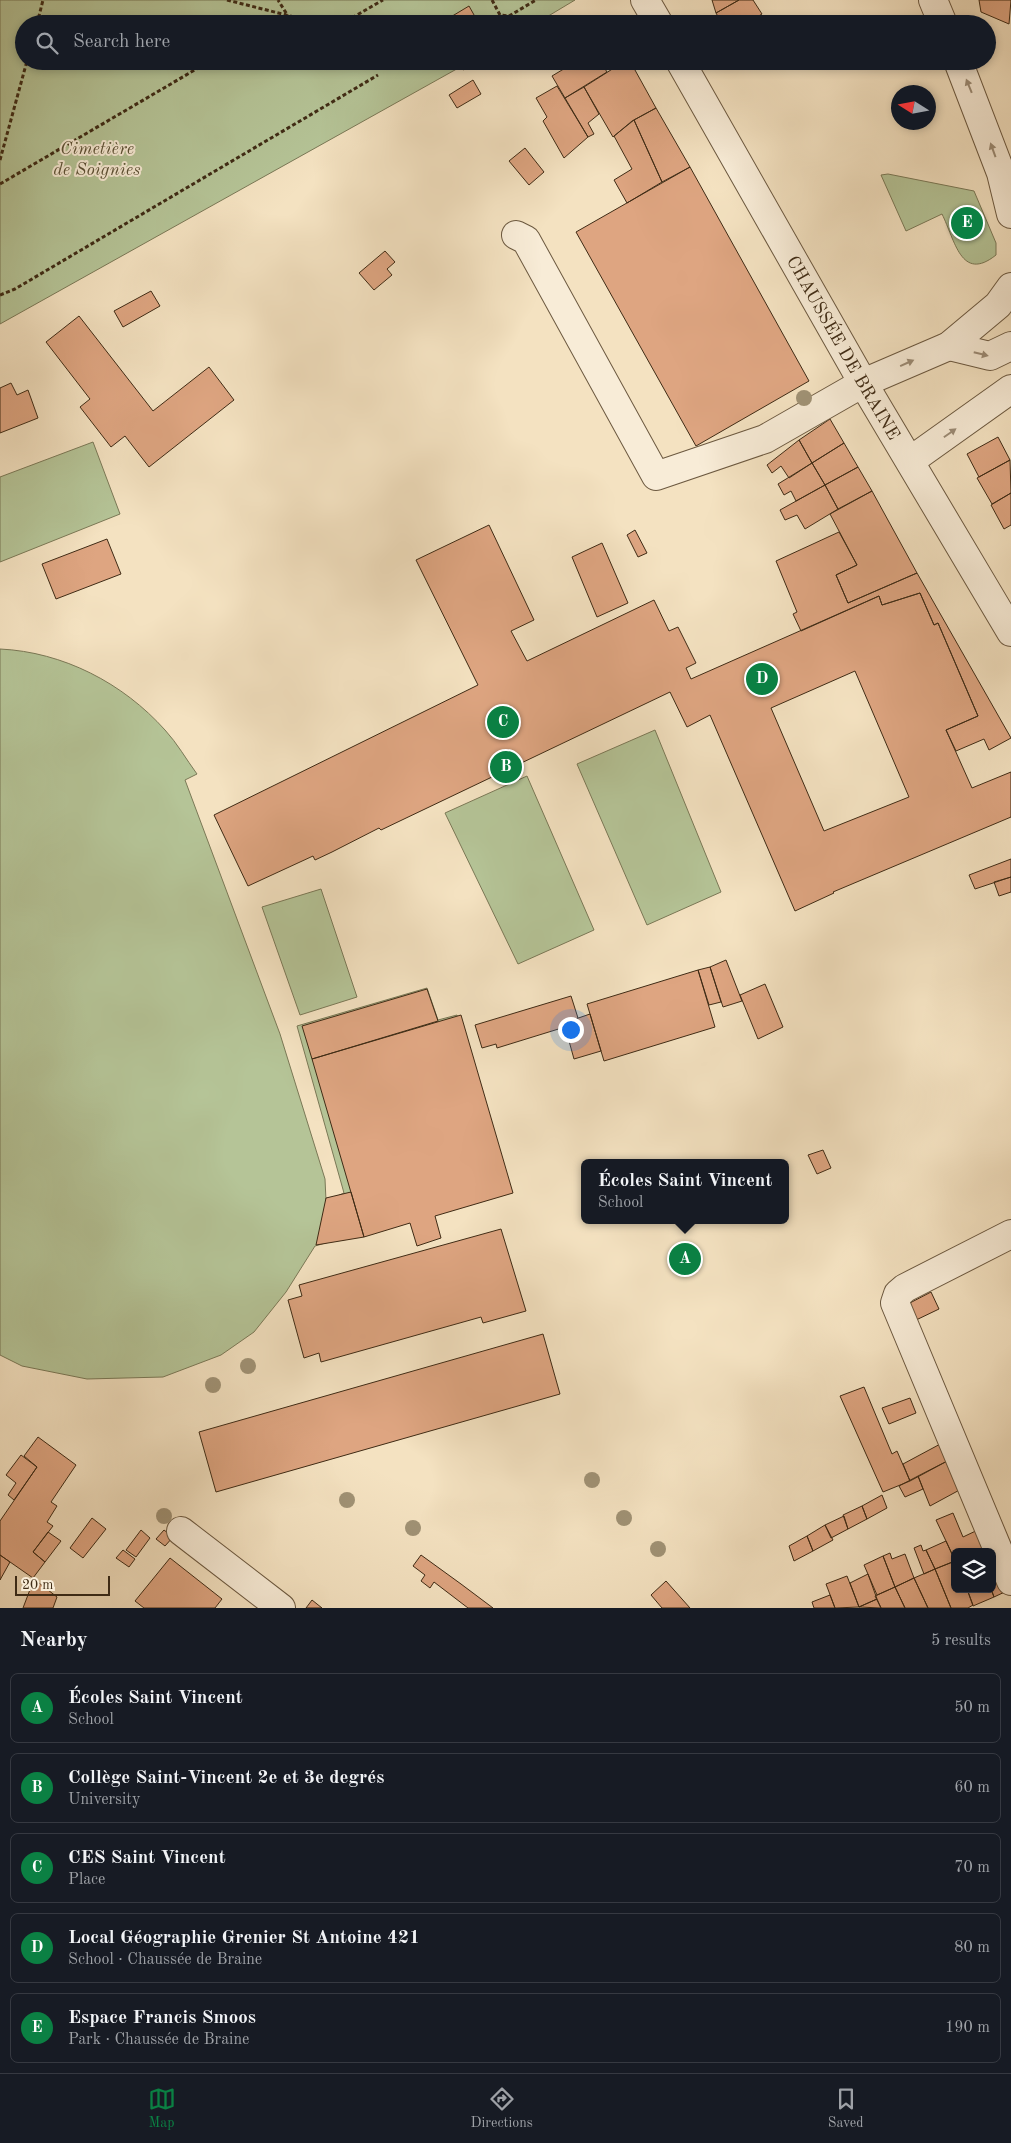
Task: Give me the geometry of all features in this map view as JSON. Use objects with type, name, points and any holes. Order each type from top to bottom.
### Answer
[{"type":"street","points":[[645,0],[654,15]]},
{"type":"street","points":[[933,0],[939,15]]},
{"type":"street","name":"CHAUSSÉE DE BRAINE","points":[[685,70],[862,383],[1011,632]]},
{"type":"street","points":[[961,70],[1001,173],[1011,214]]},
{"type":"street","points":[[516,235],[526,240],[656,476],[765,439],[862,383],[949,346],[998,305],[1011,287]]},
{"type":"street","points":[[949,346],[990,356],[1011,346]]},
{"type":"street","points":[[910,461],[1011,389]]},
{"type":"street","points":[[1011,1234],[905,1288],[898,1294],[895,1303],[1011,1580]]},
{"type":"street","points":[[181,1531],[281,1608]]},
{"type":"path","points":[[39,15],[43,0]]},
{"type":"path","points":[[227,0],[284,15]]},
{"type":"path","points":[[278,0],[287,15]]},
{"type":"path","points":[[357,15],[383,0]]},
{"type":"path","points":[[492,0],[500,15]]},
{"type":"path","points":[[511,15],[536,0]]},
{"type":"path","points":[[0,160],[24,70]]},
{"type":"path","points":[[0,184],[195,70]]},
{"type":"path","points":[[0,295],[15,289],[378,75]]},
{"type":"green space","name":"Cimetière de Soignies","points":[[0,0],[575,0],[550,15],[15,15],[15,70],[455,70],[0,324]]},
{"type":"green space","points":[[888,174],[974,191],[996,243],[996,255],[984,262],[975,264],[967,261],[956,246],[942,214],[906,231],[881,175]]},
{"type":"green space","points":[[93,442],[120,514],[0,562],[0,477]]},
{"type":"green space","points":[[0,649],[46,656],[90,673],[111,685],[148,713],[165,730],[197,774],[185,780],[280,1034],[325,1179],[326,1201],[344,1193],[297,1026],[427,988],[438,1020],[457,1015],[509,1190],[315,1246],[286,1292],[254,1332],[221,1355],[163,1377],[87,1379],[22,1366],[0,1355]]},
{"type":"green space","points":[[655,730],[721,892],[647,925],[577,764]]},
{"type":"green space","points":[[527,776],[594,930],[518,964],[445,813]]},
{"type":"green space","points":[[321,889],[357,997],[300,1015],[262,907]]},
{"type":"building","points":[[712,0],[739,0],[716,13]]},
{"type":"building","points":[[739,0],[753,0],[762,14],[717,15],[716,13]]},
{"type":"building","points":[[979,0],[1011,0],[1009,24],[996,18],[996,15],[988,15],[981,12]]},
{"type":"building","points":[[469,6],[474,15],[454,15]]},
{"type":"building","points":[[562,70],[606,70],[607,72],[565,98],[552,76]]},
{"type":"building","points":[[611,70],[635,70],[656,108],[632,121],[613,137],[584,87]]},
{"type":"building","points":[[473,80],[481,94],[457,108],[449,95]]},
{"type":"building","points":[[557,86],[588,137],[564,158],[543,121],[547,117],[536,98]]},
{"type":"building","points":[[584,87],[599,114],[588,123],[594,134],[588,137],[565,98]]},
{"type":"building","points":[[656,108],[690,167],[662,182],[634,120]]},
{"type":"building","points":[[634,120],[662,182],[627,203],[614,180],[632,169],[614,136]]},
{"type":"building","points":[[525,148],[544,172],[529,185],[509,161]]},
{"type":"building","points":[[690,167],[809,381],[696,446],[576,232]]},
{"type":"building","points":[[385,251],[395,262],[387,269],[392,275],[374,290],[359,273]]},
{"type":"building","points":[[151,291],[160,306],[123,327],[114,311]]},
{"type":"building","points":[[79,316],[153,411],[209,367],[234,400],[149,467],[125,436],[111,447],[80,407],[90,399],[46,342]]},
{"type":"building","points":[[11,383],[17,395],[28,390],[38,418],[0,433],[0,388]]},
{"type":"building","points":[[830,419],[844,443],[812,463],[799,440]]},
{"type":"building","points":[[998,437],[1010,460],[979,477],[967,454]]},
{"type":"building","points":[[799,440],[812,463],[789,478],[781,466],[772,473],[767,465]]},
{"type":"building","points":[[844,443],[858,467],[825,485],[812,463]]},
{"type":"building","points":[[1010,460],[1011,493],[992,504],[977,478]]},
{"type":"building","points":[[812,463],[825,485],[796,501],[791,491],[784,495],[778,484]]},
{"type":"building","points":[[858,467],[872,491],[838,509],[825,485]]},
{"type":"building","points":[[825,485],[838,509],[805,529],[797,515],[785,520],[780,510]]},
{"type":"building","points":[[872,491],[917,573],[848,603],[836,575],[857,565],[830,514]]},
{"type":"building","points":[[1011,493],[1011,525],[1004,529],[991,505]]},
{"type":"building","points":[[489,525],[534,620],[511,631],[527,661],[654,600],[669,631],[678,627],[696,663],[686,668],[691,679],[879,596],[882,605],[920,593],[934,625],[938,623],[978,716],[946,730],[972,788],[1011,772],[1011,817],[833,892],[795,911],[710,715],[687,727],[670,692],[381,830],[379,828],[315,860],[313,856],[248,886],[214,815],[478,685],[416,560]],"holes":[[[855,671],[909,797],[824,831],[771,708]]]},
{"type":"building","points":[[635,530],[647,553],[638,557],[627,535]]},
{"type":"building","points":[[839,532],[857,565],[836,575],[848,603],[917,573],[1011,738],[989,750],[984,739],[956,751],[946,730],[978,716],[938,623],[934,625],[920,593],[882,605],[879,596],[801,631],[793,614],[797,612],[776,561]]},
{"type":"building","points":[[107,539],[121,574],[56,599],[42,564]]},
{"type":"building","points":[[602,543],[628,603],[597,617],[572,557]]},
{"type":"building","points":[[1011,859],[1011,877],[975,889],[969,875]]},
{"type":"building","points":[[1011,877],[1011,892],[999,896],[994,882]]},
{"type":"building","points":[[726,960],[742,1001],[723,1007],[710,967]]},
{"type":"building","points":[[710,967],[721,1002],[709,1005],[698,970]]},
{"type":"building","points":[[698,970],[715,1027],[604,1061],[587,1004]]},
{"type":"building","points":[[765,984],[783,1027],[758,1039],[740,995]]},
{"type":"building","points":[[427,989],[438,1021],[312,1059],[302,1026]]},
{"type":"building","points":[[571,996],[578,1018],[564,1023],[565,1027],[497,1048],[496,1044],[482,1048],[475,1025]]},
{"type":"building","points":[[590,1014],[601,1051],[574,1059],[564,1023]]},
{"type":"building","points":[[461,1015],[513,1193],[435,1216],[441,1238],[417,1246],[410,1223],[364,1237],[312,1059]]},
{"type":"building","points":[[823,1150],[831,1168],[817,1174],[808,1155]]},
{"type":"building","points":[[351,1192],[364,1237],[316,1245],[326,1198]]},
{"type":"building","points":[[501,1229],[526,1311],[483,1323],[481,1317],[321,1362],[319,1353],[304,1358],[288,1300],[302,1296],[299,1285]]},
{"type":"building","points":[[931,1292],[939,1309],[914,1321],[906,1305]]},
{"type":"building","points":[[543,1334],[560,1394],[216,1492],[199,1432]]},
{"type":"building","points":[[864,1387],[892,1454],[897,1451],[910,1481],[883,1492],[840,1396]]},
{"type":"building","points":[[910,1398],[916,1413],[889,1424],[882,1408]]},
{"type":"building","points":[[38,1437],[76,1465],[51,1502],[57,1506],[47,1522],[53,1526],[33,1552],[45,1562],[33,1578],[0,1555],[0,1521],[37,1467],[24,1456]]},
{"type":"building","points":[[944,1442],[953,1458],[910,1481],[903,1464]]},
{"type":"building","points":[[21,1455],[37,1467],[14,1500],[8,1495],[16,1483],[6,1475]]},
{"type":"building","points":[[953,1458],[965,1487],[930,1506],[918,1476]]},
{"type":"building","points":[[918,1476],[923,1489],[905,1497],[899,1486]]},
{"type":"building","points":[[882,1495],[887,1508],[867,1519],[862,1506]]},
{"type":"building","points":[[862,1506],[867,1519],[848,1529],[843,1515]]},
{"type":"building","points":[[953,1513],[963,1537],[982,1528],[991,1548],[951,1548],[951,1552],[936,1520]]},
{"type":"building","points":[[844,1516],[848,1529],[831,1538],[825,1525]]},
{"type":"building","points":[[92,1518],[106,1529],[83,1558],[70,1548]]},
{"type":"building","points":[[825,1525],[833,1540],[813,1551],[807,1536]]},
{"type":"building","points":[[141,1530],[150,1538],[136,1557],[126,1550]]},
{"type":"building","points":[[164,1530],[173,1537],[165,1546],[156,1539]]},
{"type":"building","points":[[48,1532],[61,1541],[45,1562],[33,1552]]},
{"type":"building","points":[[807,1536],[813,1551],[794,1561],[789,1546]]},
{"type":"building","points":[[946,1541],[951,1552],[951,1563],[935,1569],[926,1550]]},
{"type":"building","points":[[921,1545],[923,1551],[926,1550],[935,1569],[924,1574],[914,1548]]},
{"type":"building","points":[[123,1550],[135,1559],[129,1567],[116,1558]]},
{"type":"building","points":[[890,1553],[892,1559],[905,1554],[914,1578],[895,1587],[883,1556]]},
{"type":"building","points":[[0,1555],[10,1562],[0,1580]]},
{"type":"building","points":[[421,1555],[493,1608],[468,1608],[434,1582],[430,1588],[421,1581],[425,1575],[413,1566]]},
{"type":"building","points":[[883,1556],[895,1587],[877,1595],[864,1565]]},
{"type":"building","points":[[170,1558],[222,1599],[215,1608],[144,1608],[135,1601]]},
{"type":"building","points":[[996,1560],[1009,1590],[994,1597],[992,1593],[996,1593]]},
{"type":"building","points":[[951,1563],[951,1593],[968,1593],[973,1605],[968,1608],[951,1608],[935,1569]]},
{"type":"building","points":[[935,1569],[951,1608],[928,1608],[914,1578]]},
{"type":"building","points":[[868,1574],[877,1599],[859,1607],[850,1583]]},
{"type":"building","points":[[847,1576],[859,1607],[835,1608],[826,1584]]},
{"type":"building","points":[[914,1578],[928,1608],[905,1608],[895,1587]]},
{"type":"building","points":[[34,1579],[57,1597],[53,1608],[23,1608]]},
{"type":"building","points":[[666,1581],[690,1608],[662,1608],[651,1595]]},
{"type":"building","points":[[895,1587],[905,1608],[881,1608],[875,1596]]},
{"type":"building","points":[[968,1593],[992,1593],[994,1597],[973,1606]]},
{"type":"building","points":[[830,1595],[835,1608],[814,1608],[812,1602]]},
{"type":"building","points":[[877,1599],[881,1608],[859,1607]]},
{"type":"building","points":[[312,1600],[322,1608],[306,1608]]},
{"type":"place","name":"Espace Francis Smoos","points":[[967,223]]},
{"type":"place","name":"Local Géographie Grenier St Antoine 421","points":[[762,679]]},
{"type":"place","name":"CES Saint Vincent","points":[[503,722]]},
{"type":"place","name":"Collège Saint-Vincent 2e et 3e degrés","points":[[506,767]]},
{"type":"place","name":"Écoles Saint Vincent","points":[[685,1259]]}]
